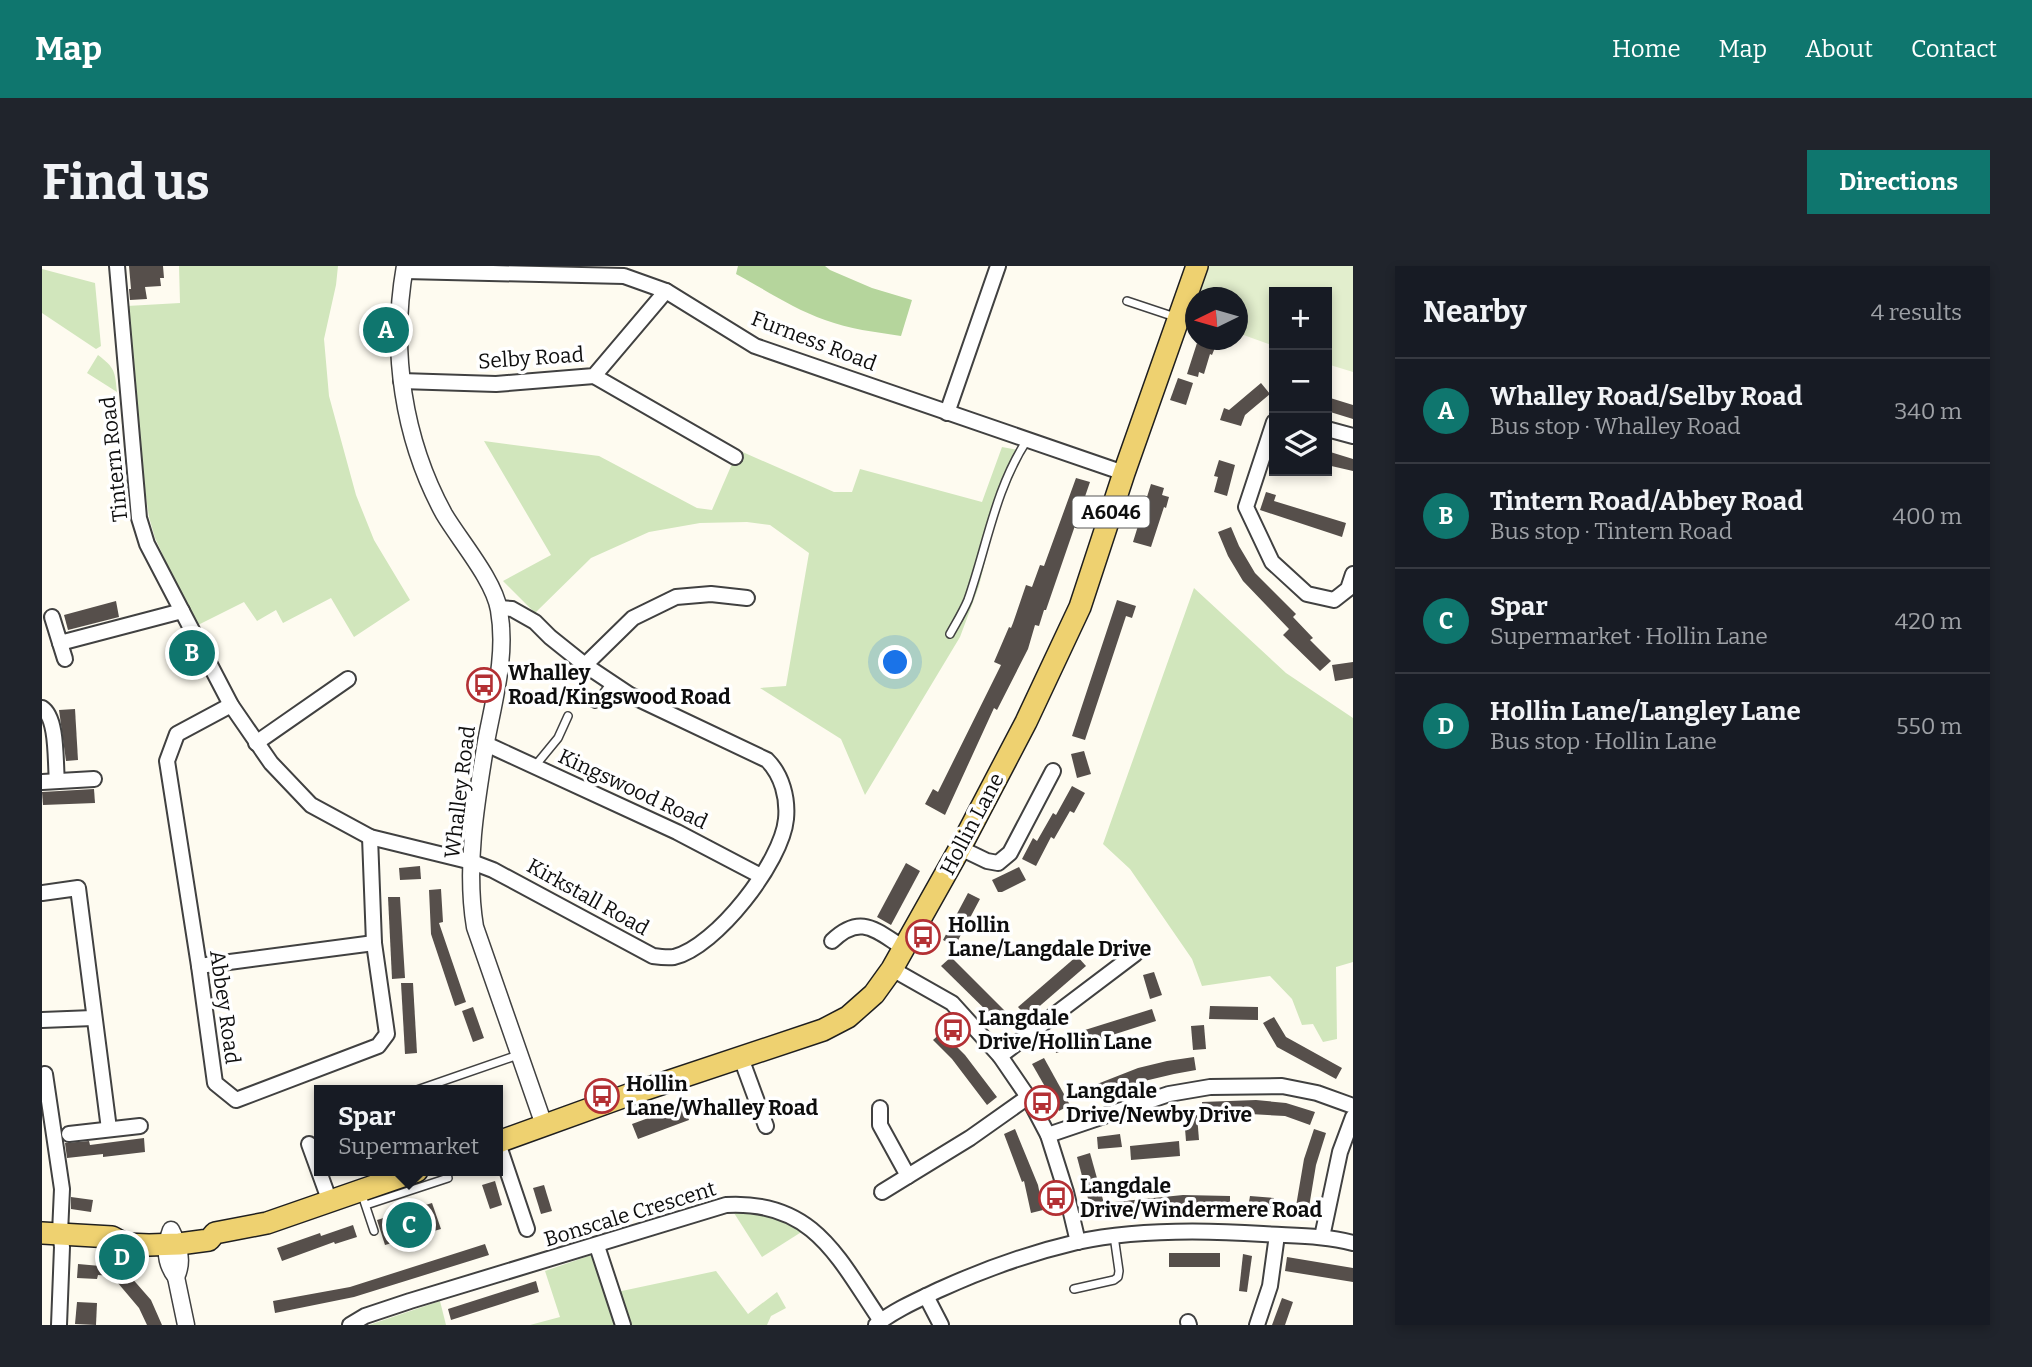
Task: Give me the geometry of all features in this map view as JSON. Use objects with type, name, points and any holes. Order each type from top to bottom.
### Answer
[{"type":"main road","name":"Hollin Lane","points":[[503,1140],[823,1030],[848,1017],[874,994],[892,969],[960,848],[1026,722],[1080,607],[1197,266]]},
{"type":"main road","points":[[51,1233],[112,1237],[125,1244],[209,1240],[215,1233],[267,1223],[330,1202],[363,1198],[407,1176]]},
{"type":"street","name":"Tintern Road","points":[[117,266],[139,518],[146,544],[231,705],[271,762],[311,805],[370,837],[472,862]]},
{"type":"street","points":[[947,413],[998,266]]},
{"type":"street","name":"Furness Road","points":[[405,269],[624,276],[666,290],[755,346],[1124,473]]},
{"type":"street","name":"Whalley Road","points":[[405,269],[400,319],[401,381],[408,424],[421,464],[443,512],[488,582],[499,608],[501,664],[486,744],[472,862],[471,893],[475,927],[544,1125]]},
{"type":"street","name":"Selby Road","points":[[401,381],[496,384],[594,376],[666,290]]},
{"type":"street","points":[[594,376],[735,457]]},
{"type":"street","points":[[1332,430],[1353,436]]},
{"type":"street","points":[[1269,437],[1246,507],[1272,562],[1307,594],[1334,600],[1348,589],[1353,574]]},
{"type":"street","points":[[585,665],[632,618],[676,597],[711,594],[747,598]]},
{"type":"street","name":"Kirkstall Road","points":[[472,862],[503,874],[643,952],[663,958],[674,957],[688,951],[716,931],[737,911],[761,876],[786,821],[784,792],[774,767],[767,760],[631,695],[585,665],[550,638],[535,622],[512,609],[499,608]]},
{"type":"street","points":[[60,643],[182,611]]},
{"type":"street","points":[[52,617],[65,659]]},
{"type":"street","points":[[256,743],[347,678]]},
{"type":"street","name":"Abbey Road","points":[[231,705],[177,734],[167,761],[215,1083],[236,1100],[378,1046],[387,1034],[374,943],[370,837]]},
{"type":"street","points":[[42,708],[47,710],[52,724],[49,782],[94,779]]},
{"type":"street","name":"Kingswood Road","points":[[486,744],[677,832],[761,876]]},
{"type":"street","points":[[960,848],[987,861],[998,863],[1010,853],[1054,772]]},
{"type":"street","points":[[42,893],[78,888],[109,1129]]},
{"type":"street","points":[[832,941],[845,929],[859,925],[867,926],[904,948]]},
{"type":"street","points":[[199,966],[374,943]]},
{"type":"street","points":[[1000,1056],[1135,954]]},
{"type":"street","points":[[892,969],[952,1003],[1000,1056],[1028,1097],[1048,1135],[1078,1242]]},
{"type":"street","points":[[44,1016],[93,1018]]},
{"type":"street","points":[[741,1058],[766,1126]]},
{"type":"street","points":[[45,1074],[45,1094],[62,1189],[51,1233],[62,1247],[59,1325]]},
{"type":"street","points":[[1048,1135],[1169,1094],[1210,1087],[1282,1086],[1317,1093],[1353,1106]]},
{"type":"street","points":[[882,1192],[970,1138],[1028,1097]]},
{"type":"street","points":[[880,1108],[880,1125],[908,1177]]},
{"type":"street","points":[[1322,1237],[1340,1152],[1353,1117]]},
{"type":"street","points":[[69,1135],[140,1126]]},
{"type":"street","points":[[309,1143],[314,1157]]},
{"type":"street","points":[[503,1157],[527,1229]]},
{"type":"street","points":[[321,1176],[330,1202]]},
{"type":"street","name":"Bonscale Crescent","points":[[350,1325],[365,1316],[410,1301],[726,1205],[746,1204],[767,1207],[799,1220],[823,1238],[878,1323]]},
{"type":"street","points":[[878,1323],[926,1296],[979,1272],[1078,1242],[1114,1236],[1211,1230],[1322,1237],[1353,1243]]},
{"type":"street","points":[[1257,1325],[1270,1286],[1277,1235]]},
{"type":"street","points":[[172,1240],[181,1268],[176,1277],[186,1325]]},
{"type":"street","points":[[597,1246],[623,1325]]},
{"type":"street","points":[[926,1296],[941,1325]]},
{"type":"lane","points":[[1127,301],[1178,318]]},
{"type":"lane","points":[[950,634],[966,603],[981,559],[993,510],[1016,457],[1027,440]]},
{"type":"lane","points":[[570,692],[595,704],[611,683]]},
{"type":"lane","points":[[535,766],[558,738],[568,716]]},
{"type":"lane","points":[[432,1085],[519,1055]]},
{"type":"lane","points":[[374,1231],[363,1198],[447,1176]]},
{"type":"lane","points":[[1074,1289],[1118,1277],[1114,1236]]},
{"type":"green space","points":[[179,266],[338,266],[324,339],[329,396],[356,495],[374,540],[410,600],[354,637],[331,598],[283,623],[276,610],[257,621],[244,602],[196,626],[155,538],[149,517],[141,462],[127,306],[180,303]]},
{"type":"green space","points":[[738,266],[825,266],[872,288],[912,300],[901,336],[853,328],[813,315],[736,274]]},
{"type":"green space","points":[[1208,266],[1353,266],[1353,372],[1332,366],[1332,287],[1269,287],[1269,344],[1248,337],[1248,287],[1201,287]]},
{"type":"green space","points":[[42,269],[95,283],[101,346],[96,349],[42,313]]},
{"type":"green space","points":[[98,355],[113,370],[117,392],[87,373]]},
{"type":"green space","points":[[484,441],[599,456],[697,508],[712,510],[738,450],[834,492],[852,492],[860,469],[982,502],[1002,447],[1024,451],[996,516],[979,586],[960,637],[865,795],[841,739],[760,688],[786,686],[809,553],[770,525],[747,522],[700,523],[649,532],[591,558],[535,613],[503,581],[551,555]]},
{"type":"green space","points":[[1194,588],[1286,673],[1353,718],[1353,962],[1336,967],[1337,1039],[1323,1042],[1313,1024],[1302,1025],[1292,999],[1270,976],[1202,986],[1192,959],[1130,869],[1103,844]]},
{"type":"green space","points":[[761,1212],[803,1231],[762,1257],[734,1213]]},
{"type":"green space","points":[[603,1251],[617,1292],[716,1271],[748,1314],[777,1292],[786,1308],[771,1316],[767,1325],[530,1325],[560,1317],[545,1271]]},
{"type":"green space","points":[[440,1301],[446,1325],[369,1325]]},
{"type":"building","points":[[129,266],[163,266],[164,278],[160,278],[161,286],[145,287],[147,299],[130,300]]},
{"type":"building","points":[[1195,350],[1214,350],[1212,355],[1210,354],[1204,374],[1199,372],[1198,377],[1187,374]]},
{"type":"building","points":[[1178,378],[1193,383],[1186,405],[1170,400]]},
{"type":"building","points":[[1261,383],[1269,393],[1245,415],[1241,426],[1220,420],[1224,408],[1229,410]]},
{"type":"building","points":[[1332,399],[1353,405],[1353,419],[1332,413]]},
{"type":"building","points":[[1332,453],[1353,459],[1353,471],[1332,466]]},
{"type":"building","points":[[1219,460],[1235,465],[1227,496],[1214,492],[1218,477],[1214,476]]},
{"type":"building","points":[[1076,478],[1090,482],[1046,610],[1039,626],[1035,625],[1028,649],[997,710],[994,708],[945,815],[925,804],[933,789],[938,792],[1001,665],[994,662],[1009,627],[1011,628],[1026,585],[1032,587],[1040,565],[1044,566]]},
{"type":"building","points":[[1151,484],[1164,488],[1162,495],[1169,497],[1151,547],[1133,542]]},
{"type":"building","points":[[1266,492],[1276,495],[1274,501],[1346,523],[1342,537],[1260,510]]},
{"type":"building","points":[[1231,527],[1255,573],[1296,614],[1293,617],[1313,638],[1310,640],[1331,661],[1320,671],[1283,635],[1289,629],[1243,581],[1218,532]]},
{"type":"building","points":[[1117,600],[1136,606],[1132,618],[1126,616],[1085,740],[1072,736]]},
{"type":"building","points":[[116,601],[119,617],[68,630],[64,615]]},
{"type":"building","points":[[1353,662],[1353,678],[1335,681],[1332,665]]},
{"type":"building","points":[[75,709],[78,760],[66,761],[59,710]]},
{"type":"building","points":[[1084,751],[1091,774],[1077,778],[1071,754]]},
{"type":"building","points":[[1072,786],[1085,793],[1074,813],[1070,811],[1054,839],[1051,837],[1036,866],[1022,859],[1033,838],[1037,841],[1053,813],[1056,815]]},
{"type":"building","points":[[94,789],[95,803],[43,805],[42,792]]},
{"type":"building","points":[[906,863],[920,871],[891,925],[877,917]]},
{"type":"building","points":[[420,866],[421,879],[400,880],[399,868]]},
{"type":"building","points":[[1019,867],[1026,880],[998,892],[992,880]]},
{"type":"building","points":[[441,889],[443,922],[439,923],[466,1002],[455,1006],[431,934],[429,890]]},
{"type":"building","points":[[968,893],[980,899],[955,946],[943,940]]},
{"type":"building","points":[[388,897],[400,897],[405,978],[392,979]]},
{"type":"building","points":[[1077,956],[1086,966],[1027,1017],[1018,1007]]},
{"type":"building","points":[[951,957],[1010,1016],[1001,1025],[941,966]]},
{"type":"building","points":[[1154,972],[1162,995],[1150,999],[1143,975]]},
{"type":"building","points":[[401,983],[413,983],[417,1053],[405,1054]]},
{"type":"building","points":[[1210,1006],[1258,1007],[1258,1020],[1209,1019]]},
{"type":"building","points":[[473,1007],[484,1038],[473,1042],[462,1011]]},
{"type":"building","points":[[1152,1009],[1156,1021],[1056,1053],[1053,1040]]},
{"type":"building","points":[[1274,1017],[1286,1037],[1342,1068],[1336,1079],[1277,1047],[1263,1023]]},
{"type":"building","points":[[1204,1025],[1206,1049],[1193,1050],[1191,1026]]},
{"type":"building","points":[[942,1032],[965,1055],[997,1097],[987,1105],[952,1059],[933,1040]]},
{"type":"building","points":[[1194,1057],[1196,1070],[1136,1083],[1091,1100],[1087,1088],[1138,1068]]},
{"type":"building","points":[[1044,1058],[1070,1105],[1059,1111],[1032,1064]]},
{"type":"building","points":[[1256,1100],[1286,1103],[1315,1112],[1310,1125],[1285,1116],[1203,1115],[1202,1102]]},
{"type":"building","points":[[684,1105],[689,1120],[638,1139],[632,1124]]},
{"type":"building","points":[[1197,1115],[1199,1140],[1186,1141],[1184,1116]]},
{"type":"building","points":[[1015,1129],[1038,1185],[1043,1210],[1031,1213],[1024,1181],[1022,1182],[1004,1134]]},
{"type":"building","points":[[1314,1129],[1326,1133],[1316,1165],[1308,1213],[1295,1212],[1304,1159]]},
{"type":"building","points":[[1120,1134],[1122,1147],[1098,1149],[1097,1137]]},
{"type":"building","points":[[144,1138],[145,1152],[67,1158],[65,1143],[89,1141],[90,1145]]},
{"type":"building","points":[[1179,1141],[1180,1156],[1131,1160],[1130,1146]]},
{"type":"building","points":[[1090,1153],[1105,1207],[1091,1210],[1077,1157]]},
{"type":"building","points":[[495,1181],[502,1205],[490,1209],[482,1185]]},
{"type":"building","points":[[544,1185],[552,1211],[541,1214],[533,1188]]},
{"type":"building","points":[[1183,1195],[1230,1196],[1230,1209],[1175,1208],[1116,1216],[1114,1202]]},
{"type":"building","points":[[1250,1196],[1274,1198],[1272,1211],[1248,1208]]},
{"type":"building","points":[[71,1197],[93,1200],[91,1212],[71,1209]]},
{"type":"building","points":[[432,1203],[441,1229],[385,1245],[377,1220]]},
{"type":"building","points":[[353,1225],[357,1237],[335,1244],[334,1242],[282,1261],[277,1248]]},
{"type":"building","points":[[485,1244],[489,1255],[354,1297],[275,1313],[273,1301],[350,1287]]},
{"type":"building","points":[[1169,1253],[1220,1253],[1220,1267],[1169,1267]]},
{"type":"building","points":[[1243,1254],[1252,1256],[1247,1292],[1239,1291]]},
{"type":"building","points":[[1287,1257],[1353,1268],[1353,1282],[1285,1271]]},
{"type":"building","points":[[78,1264],[123,1268],[151,1300],[162,1325],[147,1325],[139,1308],[112,1276],[98,1275],[97,1279],[77,1278]]},
{"type":"building","points":[[536,1281],[539,1292],[451,1320],[448,1309]]},
{"type":"building","points":[[1282,1298],[1293,1302],[1285,1325],[1272,1325]]},
{"type":"building","points":[[77,1302],[97,1303],[96,1325],[75,1324]]},
{"type":"place","name":"Whalley Road/Selby Road","points":[[386,330]]},
{"type":"place","name":"Tintern Road/Abbey Road","points":[[192,653]]},
{"type":"place","name":"Whalley Road/Kingswood Road","points":[[484,685]]},
{"type":"place","name":"Hollin Lane/Langdale Drive","points":[[923,937]]},
{"type":"place","name":"Langdale Drive/Hollin Lane","points":[[953,1030]]},
{"type":"place","name":"Hollin Lane/Whalley Road","points":[[602,1096]]},
{"type":"place","name":"Langdale Drive/Newby Drive","points":[[1042,1103]]},
{"type":"place","name":"Langdale Drive/Windermere Road","points":[[1056,1198]]},
{"type":"place","name":"Spar","points":[[409,1225]]},
{"type":"place","name":"Hollin Lane/Langley Lane","points":[[122,1257]]}]
